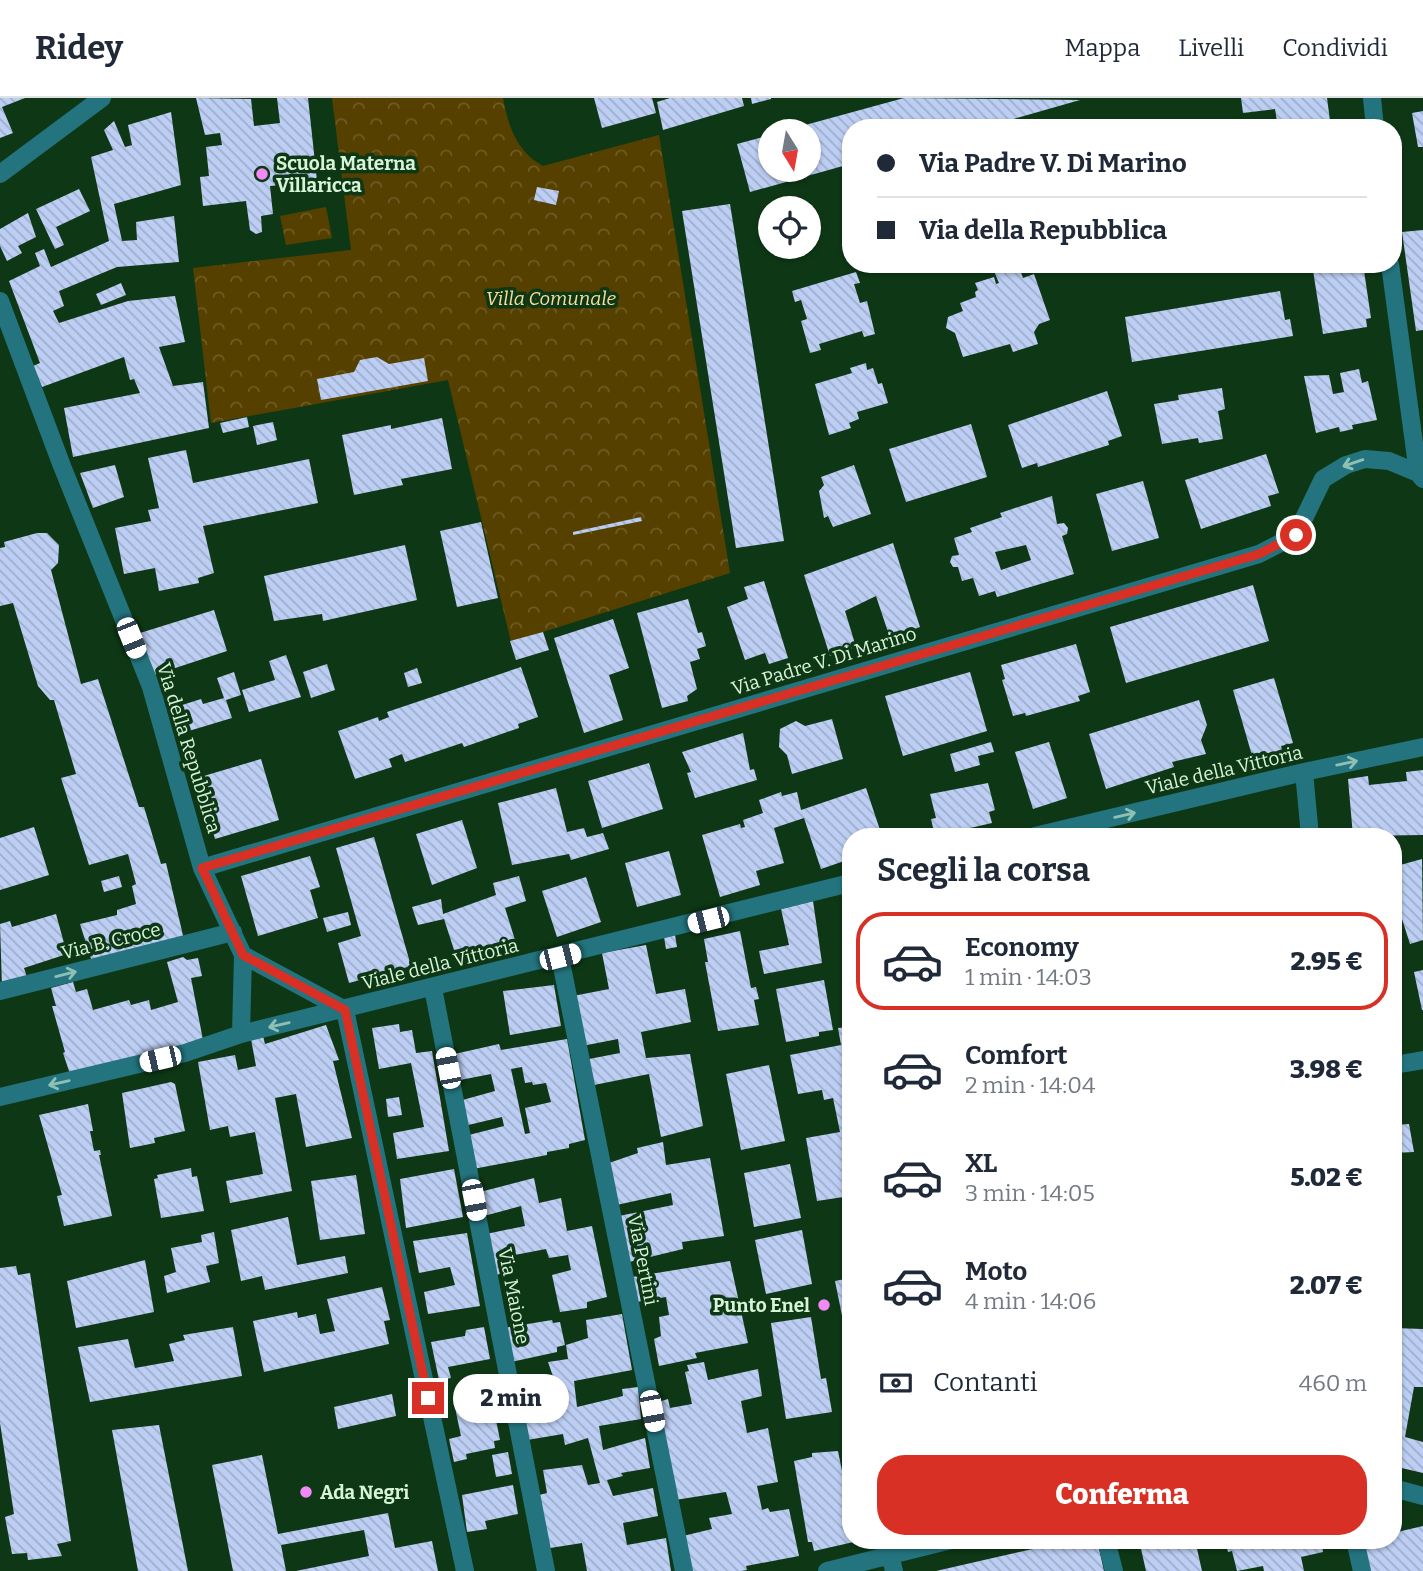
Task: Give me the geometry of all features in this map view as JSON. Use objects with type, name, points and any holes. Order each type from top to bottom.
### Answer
[{"type":"street","points":[[0,174],[103,98]]},
{"type":"street","points":[[1372,98],[1374,119]]},
{"type":"street","points":[[1391,273],[1421,476]]},
{"type":"street","name":"Via della Repubblica","points":[[0,301],[62,466],[151,687],[202,868],[243,955]]},
{"type":"street","name":"Via Padre V. Di Marino","points":[[202,868],[1259,554],[1296,535],[1323,479],[1346,465],[1365,459],[1389,461],[1421,476]]},
{"type":"street","name":"Viale della Vittoria","points":[[1069,828],[1304,772],[1423,747]]},
{"type":"street","points":[[1304,772],[1309,828]]},
{"type":"street","name":"Viale della Vittoria","points":[[0,1097],[185,1053],[241,1034],[842,885]]},
{"type":"street","name":"Via B. Croce","points":[[0,991],[233,932]]},
{"type":"street","points":[[241,1034],[243,955],[345,1010],[465,1571]]},
{"type":"street","name":"Via Pertini","points":[[560,957],[684,1571]]},
{"type":"street","name":"Via Maione","points":[[433,988],[546,1571]]},
{"type":"street","points":[[1402,1064],[1423,1060]]},
{"type":"street","points":[[1402,1490],[1423,1496]]},
{"type":"street","points":[[827,1571],[892,1562],[927,1549]]},
{"type":"street","points":[[1108,1549],[1114,1571]]},
{"type":"street","points":[[1357,1549],[1362,1571]]},
{"type":"green space","name":"Villa Comunale","points":[[332,98],[503,98],[520,146],[543,166],[659,135],[730,573],[511,642],[448,380],[211,423],[193,268],[351,250]]},
{"type":"green space","points":[[326,207],[332,238],[286,245],[280,216]]},
{"type":"building","points":[[0,98],[25,98],[2,107],[13,133],[0,138]]},
{"type":"building","points":[[196,98],[251,99],[254,126],[280,123],[277,98],[308,98],[318,190],[283,194],[282,185],[270,186],[273,214],[261,216],[262,232],[256,234],[250,230],[246,201],[203,206],[200,177],[209,176],[206,147],[222,145],[220,133],[205,135]]},
{"type":"building","points":[[594,98],[652,98],[656,113],[602,128]]},
{"type":"building","points":[[670,98],[742,98],[744,106],[663,130],[657,102]]},
{"type":"building","points":[[751,98],[771,98],[771,99],[752,104]]},
{"type":"building","points":[[904,98],[1080,100],[1014,119],[842,119],[842,166],[821,172],[821,121]]},
{"type":"building","points":[[1241,98],[1327,98],[1330,119],[1277,119],[1275,109],[1243,113]]},
{"type":"building","points":[[1423,111],[1423,147],[1418,147],[1412,113]]},
{"type":"building","points":[[171,112],[181,185],[114,204],[122,241],[137,240],[136,222],[174,216],[179,262],[117,267],[59,291],[64,306],[53,311],[59,323],[128,301],[175,296],[185,342],[159,347],[173,386],[203,382],[209,428],[73,457],[64,408],[140,393],[134,379],[130,380],[124,357],[42,387],[33,366],[40,363],[9,281],[40,266],[35,253],[44,249],[51,267],[109,241],[91,157],[113,150],[104,130],[114,121],[125,147],[132,145],[128,125]]},
{"type":"building","points":[[758,138],[758,182],[786,182],[750,192],[737,144]]},
{"type":"building","points":[[537,187],[559,191],[556,205],[534,200]]},
{"type":"building","points":[[79,189],[90,211],[56,227],[64,245],[55,249],[36,209]]},
{"type":"building","points":[[730,204],[784,541],[736,548],[682,211]]},
{"type":"building","points":[[28,213],[36,237],[18,246],[22,253],[7,261],[0,246],[0,229]]},
{"type":"building","points":[[1423,230],[1423,330],[1416,331],[1402,232]]},
{"type":"building","points":[[856,273],[860,283],[854,284],[860,303],[867,301],[875,334],[864,337],[862,331],[819,344],[821,350],[810,353],[801,321],[807,319],[801,300],[795,302],[792,291]]},
{"type":"building","points":[[995,273],[1021,273],[1023,278],[1034,274],[1050,320],[1039,324],[1034,332],[1038,344],[1013,352],[1010,344],[963,357],[955,333],[946,328],[948,317],[963,311],[960,303],[976,297],[975,292],[978,290],[975,283],[994,277],[996,284],[999,283]]},
{"type":"building","points":[[1313,273],[1364,273],[1371,318],[1366,319],[1367,327],[1323,334]]},
{"type":"building","points":[[121,283],[126,295],[101,305],[96,294]]},
{"type":"building","points":[[1280,291],[1285,320],[1290,319],[1293,336],[1132,362],[1125,317]]},
{"type":"building","points":[[377,357],[389,364],[424,358],[428,381],[321,400],[317,379],[354,372],[360,360]]},
{"type":"building","points":[[866,363],[867,370],[873,368],[878,384],[882,383],[888,403],[857,412],[859,419],[849,423],[851,428],[829,435],[815,384],[852,373],[850,368]]},
{"type":"building","points":[[1359,369],[1362,383],[1368,381],[1377,420],[1352,425],[1353,429],[1340,432],[1339,427],[1316,433],[1304,376],[1329,375],[1333,394],[1344,392],[1340,373]]},
{"type":"building","points":[[1222,388],[1225,409],[1218,411],[1223,439],[1199,443],[1198,438],[1162,444],[1154,404],[1179,400],[1178,395]]},
{"type":"building","points":[[1107,391],[1122,436],[1108,441],[1109,445],[1038,467],[1037,463],[1022,468],[1008,425]]},
{"type":"building","points":[[247,417],[249,427],[223,433],[220,423]]},
{"type":"building","points":[[442,418],[452,469],[401,479],[403,485],[354,495],[342,435],[391,425],[391,429]]},
{"type":"building","points":[[273,422],[277,440],[257,445],[253,426]]},
{"type":"building","points":[[971,424],[987,477],[906,502],[889,449]]},
{"type":"building","points":[[186,450],[193,483],[309,459],[318,503],[203,526],[214,573],[198,578],[199,583],[159,591],[155,568],[124,574],[115,528],[151,521],[148,510],[159,508],[148,458]]},
{"type":"building","points":[[1266,454],[1279,493],[1268,496],[1271,506],[1201,529],[1185,480]]},
{"type":"building","points":[[115,465],[124,497],[93,508],[80,473]]},
{"type":"building","points":[[854,465],[871,514],[833,527],[828,516],[824,518],[819,491],[824,485],[821,477]]},
{"type":"building","points":[[1143,481],[1159,538],[1112,551],[1096,494]]},
{"type":"building","points":[[1052,496],[1057,524],[1064,523],[1068,528],[1067,534],[1062,536],[1074,574],[997,597],[995,591],[979,596],[973,578],[962,581],[958,567],[953,567],[950,562],[952,556],[959,555],[954,538],[972,532],[970,528],[1002,517],[1000,513]],"holes":[[[1026,545],[1031,560],[1001,570],[995,552]]]},
{"type":"building","points":[[641,517],[642,521],[573,535],[573,532]]},
{"type":"building","points":[[481,522],[498,598],[457,607],[440,531]]},
{"type":"building","points":[[47,533],[59,545],[58,563],[51,570],[81,684],[98,679],[139,807],[144,807],[161,864],[166,863],[185,944],[93,965],[80,924],[117,915],[117,910],[136,904],[132,886],[136,884],[128,854],[89,865],[61,778],[76,774],[54,700],[50,700],[38,686],[13,603],[0,606],[0,548],[5,547],[4,542]]},
{"type":"building","points":[[893,543],[920,627],[890,638],[876,596],[845,611],[856,647],[830,656],[804,575]]},
{"type":"building","points":[[405,545],[417,600],[323,621],[322,614],[274,621],[264,576]]},
{"type":"building","points":[[764,581],[788,658],[769,664],[765,653],[745,660],[727,607],[748,599],[744,587]]},
{"type":"building","points":[[1253,585],[1269,641],[1126,683],[1110,627]]},
{"type":"building","points":[[688,599],[698,633],[702,632],[706,646],[697,649],[700,659],[690,662],[697,689],[687,696],[688,701],[662,708],[637,613]]},
{"type":"building","points":[[214,610],[227,651],[154,675],[140,633]]},
{"type":"building","points":[[613,619],[629,668],[609,675],[623,720],[584,733],[554,638]]},
{"type":"building","points":[[543,632],[549,650],[516,660],[510,641]]},
{"type":"building","points":[[1076,644],[1090,692],[1078,696],[1080,701],[1026,716],[1025,713],[1013,716],[1002,680],[1005,679],[1001,665]]},
{"type":"building","points":[[286,655],[301,697],[249,712],[242,690],[275,680],[269,661]]},
{"type":"building","points":[[327,664],[335,690],[311,698],[303,672]]},
{"type":"building","points":[[521,667],[538,717],[518,724],[519,728],[464,747],[462,743],[405,762],[402,754],[389,759],[392,767],[355,779],[338,731],[378,717],[379,721],[389,717],[387,712]]},
{"type":"building","points":[[417,668],[422,683],[408,687],[404,673]]},
{"type":"building","points":[[234,672],[241,695],[226,700],[232,718],[182,733],[180,726],[185,724],[179,706],[201,699],[203,704],[224,698],[217,678]]},
{"type":"building","points":[[970,672],[987,731],[903,756],[885,696]]},
{"type":"building","points":[[1274,678],[1293,743],[1281,746],[1282,750],[1253,759],[1233,690]]},
{"type":"building","points":[[1199,700],[1207,725],[1201,740],[1206,754],[1172,762],[1174,767],[1106,789],[1089,734]]},
{"type":"building","points":[[832,719],[843,759],[792,774],[787,755],[779,747],[780,729],[796,721],[805,726]]},
{"type":"building","points":[[743,733],[750,770],[754,769],[757,780],[695,798],[687,773],[691,772],[682,752]]},
{"type":"building","points":[[991,742],[994,752],[978,756],[980,765],[955,772],[950,754]]},
{"type":"building","points":[[1049,742],[1067,798],[1033,809],[1015,752]]},
{"type":"building","points":[[261,759],[279,820],[215,839],[197,778]]},
{"type":"building","points":[[649,763],[663,809],[602,828],[588,781]]},
{"type":"building","points":[[1423,770],[1423,835],[1402,835],[1402,828],[1352,828],[1348,779],[1368,776],[1369,785],[1407,781],[1406,772]]},
{"type":"building","points":[[988,783],[995,810],[989,812],[992,823],[970,828],[933,828],[931,819],[936,818],[930,794]]},
{"type":"building","points":[[556,788],[567,832],[584,828],[587,837],[603,833],[609,849],[571,860],[569,854],[512,865],[498,803]]},
{"type":"building","points":[[866,788],[879,828],[842,828],[842,862],[821,869],[804,818],[774,828],[784,863],[756,871],[760,885],[720,897],[702,835],[740,824],[741,828],[745,827],[743,820],[763,813],[759,800],[781,792],[782,796],[797,792],[801,810]]},
{"type":"building","points":[[462,820],[477,868],[432,885],[416,834]]},
{"type":"building","points":[[34,827],[49,875],[0,890],[0,838]]},
{"type":"building","points":[[374,837],[411,966],[349,983],[338,943],[361,936],[336,848]]},
{"type":"building","points":[[669,851],[681,895],[637,907],[625,863]]},
{"type":"building","points":[[310,856],[320,887],[310,890],[318,918],[258,936],[241,876]]},
{"type":"building","points":[[1422,859],[1423,940],[1410,944],[1402,919],[1402,865]]},
{"type":"building","points":[[119,876],[122,887],[104,892],[101,881]]},
{"type":"building","points":[[519,876],[526,901],[505,908],[515,940],[457,959],[444,919],[418,925],[412,907],[441,899],[443,914],[496,895],[493,883]]},
{"type":"building","points":[[586,877],[601,922],[557,937],[542,891]]},
{"type":"building","points":[[813,901],[822,963],[764,974],[759,951],[789,945],[781,909]]},
{"type":"building","points":[[348,912],[351,925],[327,932],[323,918]]},
{"type":"building","points":[[56,914],[67,954],[24,968],[28,980],[2,987],[0,924],[10,921],[12,927]]},
{"type":"building","points":[[740,931],[751,988],[756,987],[759,999],[754,1000],[759,1025],[718,1031],[705,962],[708,962],[704,939]]},
{"type":"building","points":[[675,935],[677,947],[666,949],[664,937]]},
{"type":"building","points":[[646,945],[656,994],[685,989],[691,1022],[641,1032],[646,1058],[690,1054],[703,1126],[661,1137],[649,1074],[594,1085],[589,1059],[620,1053],[618,1039],[582,1046],[573,996],[609,989],[602,953]]},
{"type":"building","points":[[183,957],[187,960],[198,958],[202,976],[191,978],[203,1040],[71,1077],[52,1006],[56,1006],[51,988],[73,982],[76,992],[87,989],[93,1010],[129,1000],[131,1005],[149,1000],[151,1010],[178,1002],[167,962]]},
{"type":"building","points":[[1423,970],[1423,1010],[1422,1010],[1414,972]]},
{"type":"building","points":[[824,980],[833,1030],[819,1032],[819,1036],[786,1042],[776,989]]},
{"type":"building","points":[[554,985],[561,1026],[510,1035],[503,991]]},
{"type":"building","points":[[399,1024],[400,1032],[412,1030],[416,1053],[432,1051],[449,1151],[397,1159],[393,1133],[424,1127],[411,1063],[379,1069],[372,1028]]},
{"type":"building","points":[[326,1025],[339,1060],[333,1061],[352,1138],[306,1147],[296,1094],[275,1098],[292,1191],[230,1203],[226,1181],[263,1174],[255,1132],[230,1137],[228,1126],[210,1130],[198,1062],[235,1055],[238,1070],[256,1066],[251,1039],[263,1036],[265,1044]]},
{"type":"building","points":[[838,1028],[842,1028],[842,1197],[817,1201],[806,1138],[840,1132],[833,1098],[824,1100],[822,1090],[798,1094],[790,1055],[841,1045]]},
{"type":"building","points":[[567,1039],[585,1140],[569,1144],[569,1148],[547,1152],[547,1155],[473,1169],[465,1136],[504,1126],[502,1117],[464,1126],[459,1101],[495,1091],[491,1074],[455,1081],[450,1055],[499,1044],[501,1050]],"holes":[[[522,1067],[525,1083],[546,1083],[551,1102],[525,1108],[530,1133],[525,1134],[511,1069]]]},
{"type":"building","points":[[769,1065],[785,1141],[741,1150],[726,1074]]},
{"type":"building","points":[[171,1082],[175,1084],[185,1131],[154,1138],[155,1143],[130,1148],[122,1093]]},
{"type":"building","points":[[399,1097],[402,1115],[388,1117],[386,1099]]},
{"type":"building","points":[[88,1104],[94,1151],[100,1150],[112,1216],[64,1226],[57,1196],[62,1195],[39,1115]]},
{"type":"building","points":[[1402,1124],[1409,1124],[1414,1152],[1402,1153]]},
{"type":"building","points":[[663,1142],[666,1165],[710,1158],[724,1236],[682,1242],[683,1249],[625,1263],[614,1217],[673,1205],[671,1193],[612,1206],[606,1164],[638,1153],[637,1148]]},
{"type":"building","points":[[790,1164],[801,1218],[754,1227],[744,1173]]},
{"type":"building","points":[[191,1168],[192,1177],[197,1176],[204,1211],[161,1218],[154,1179],[158,1178],[157,1175]]},
{"type":"building","points":[[454,1169],[463,1217],[406,1228],[400,1179]]},
{"type":"building","points":[[356,1175],[365,1234],[320,1240],[311,1181]]},
{"type":"building","points":[[534,1178],[539,1203],[561,1198],[567,1231],[592,1226],[607,1297],[587,1302],[587,1308],[560,1312],[552,1275],[571,1270],[568,1255],[549,1258],[546,1249],[504,1257],[507,1273],[494,1275],[486,1234],[525,1226],[521,1206],[484,1216],[480,1192]]},
{"type":"building","points":[[288,1217],[297,1265],[345,1256],[348,1273],[265,1290],[262,1276],[241,1281],[231,1230]]},
{"type":"building","points":[[802,1230],[812,1284],[766,1294],[755,1240]]},
{"type":"building","points":[[214,1232],[219,1263],[206,1266],[210,1282],[167,1293],[164,1276],[176,1272],[171,1248],[202,1242],[201,1235]]},
{"type":"building","points":[[467,1233],[480,1306],[428,1314],[424,1292],[455,1285],[450,1267],[419,1273],[413,1241]]},
{"type":"building","points":[[145,1260],[154,1312],[76,1328],[67,1281]]},
{"type":"building","points":[[730,1261],[748,1343],[695,1353],[697,1358],[659,1366],[654,1339],[661,1336],[659,1317],[669,1315],[666,1297],[631,1303],[626,1278]]},
{"type":"building","points":[[16,1266],[18,1275],[30,1273],[71,1541],[57,1544],[62,1556],[28,1560],[27,1553],[12,1554],[5,1517],[14,1514],[0,1423],[0,1268]]},
{"type":"building","points":[[842,1280],[842,1316],[835,1281]]},
{"type":"building","points":[[382,1287],[390,1320],[384,1321],[389,1344],[264,1372],[253,1321],[297,1312],[298,1318],[316,1314],[320,1334],[335,1331],[327,1299]]},
{"type":"building","points":[[622,1314],[632,1370],[574,1381],[577,1407],[623,1396],[622,1389],[638,1387],[641,1419],[599,1426],[603,1450],[645,1438],[650,1468],[621,1473],[623,1476],[607,1480],[613,1496],[653,1488],[658,1516],[623,1523],[627,1545],[666,1538],[671,1571],[587,1571],[582,1543],[550,1548],[539,1495],[547,1493],[543,1470],[582,1465],[588,1485],[600,1483],[588,1438],[565,1445],[563,1434],[527,1440],[519,1398],[557,1388],[548,1362],[568,1359],[566,1345],[588,1338],[586,1320]]},
{"type":"building","points":[[811,1317],[821,1379],[826,1378],[832,1412],[786,1419],[771,1323]]},
{"type":"building","points":[[552,1320],[553,1323],[560,1322],[565,1345],[557,1347],[557,1352],[511,1362],[504,1328]]},
{"type":"building","points":[[233,1327],[242,1376],[90,1402],[78,1347],[128,1339],[135,1368],[174,1361],[169,1344],[185,1340],[183,1335]]},
{"type":"building","points":[[484,1327],[490,1359],[448,1367],[451,1378],[439,1380],[431,1342],[465,1336],[466,1330]]},
{"type":"building","points":[[1402,1328],[1423,1329],[1423,1387],[1414,1387],[1405,1437],[1423,1442],[1423,1473],[1402,1468]]},
{"type":"building","points":[[704,1362],[708,1380],[758,1369],[762,1396],[741,1401],[747,1433],[768,1428],[778,1482],[757,1486],[762,1510],[768,1508],[770,1512],[789,1509],[799,1556],[746,1566],[747,1570],[741,1571],[691,1571],[683,1536],[712,1529],[709,1518],[732,1514],[726,1492],[675,1500],[655,1403],[668,1399],[670,1408],[692,1404],[685,1372],[689,1371],[687,1365]]},
{"type":"building","points":[[481,1377],[483,1383],[489,1385],[500,1440],[494,1441],[495,1448],[466,1454],[467,1459],[454,1462],[449,1439],[461,1436],[453,1398],[461,1396],[458,1383]]},
{"type":"building","points":[[392,1394],[396,1416],[338,1429],[334,1407]]},
{"type":"building","points":[[159,1425],[188,1571],[138,1571],[112,1430]]},
{"type":"building","points":[[838,1451],[842,1471],[842,1545],[814,1551],[812,1542],[808,1542],[794,1461],[812,1457],[812,1453]]},
{"type":"building","points":[[508,1452],[512,1474],[496,1477],[492,1455]]},
{"type":"building","points":[[262,1455],[278,1534],[388,1513],[395,1548],[432,1541],[438,1571],[296,1571],[369,1556],[364,1530],[281,1545],[286,1571],[233,1571],[212,1465]]},
{"type":"building","points":[[513,1485],[518,1514],[485,1521],[487,1529],[467,1532],[462,1495]]},
{"type":"building","points":[[1423,1526],[1423,1571],[1369,1571],[1365,1549],[1402,1549],[1402,1531]]},
{"type":"building","points":[[1033,1549],[1099,1549],[1104,1571],[936,1571]]},
{"type":"building","points":[[1141,1549],[1197,1549],[1202,1571],[1146,1571]]},
{"type":"building","points":[[1227,1549],[1322,1549],[1323,1552],[1301,1557],[1304,1571],[1264,1571],[1263,1566],[1237,1571],[1232,1551],[1228,1552]]},
{"type":"place","name":"Scuola Materna Villaricca","points":[[262,174]]},
{"type":"place","name":"Punto Enel","points":[[824,1305]]},
{"type":"place","name":"Ada Negri","points":[[306,1492]]},
{"type":"route","points":[[428,1398],[345,1010],[243,955],[202,868],[1259,554],[1296,535]]}]
